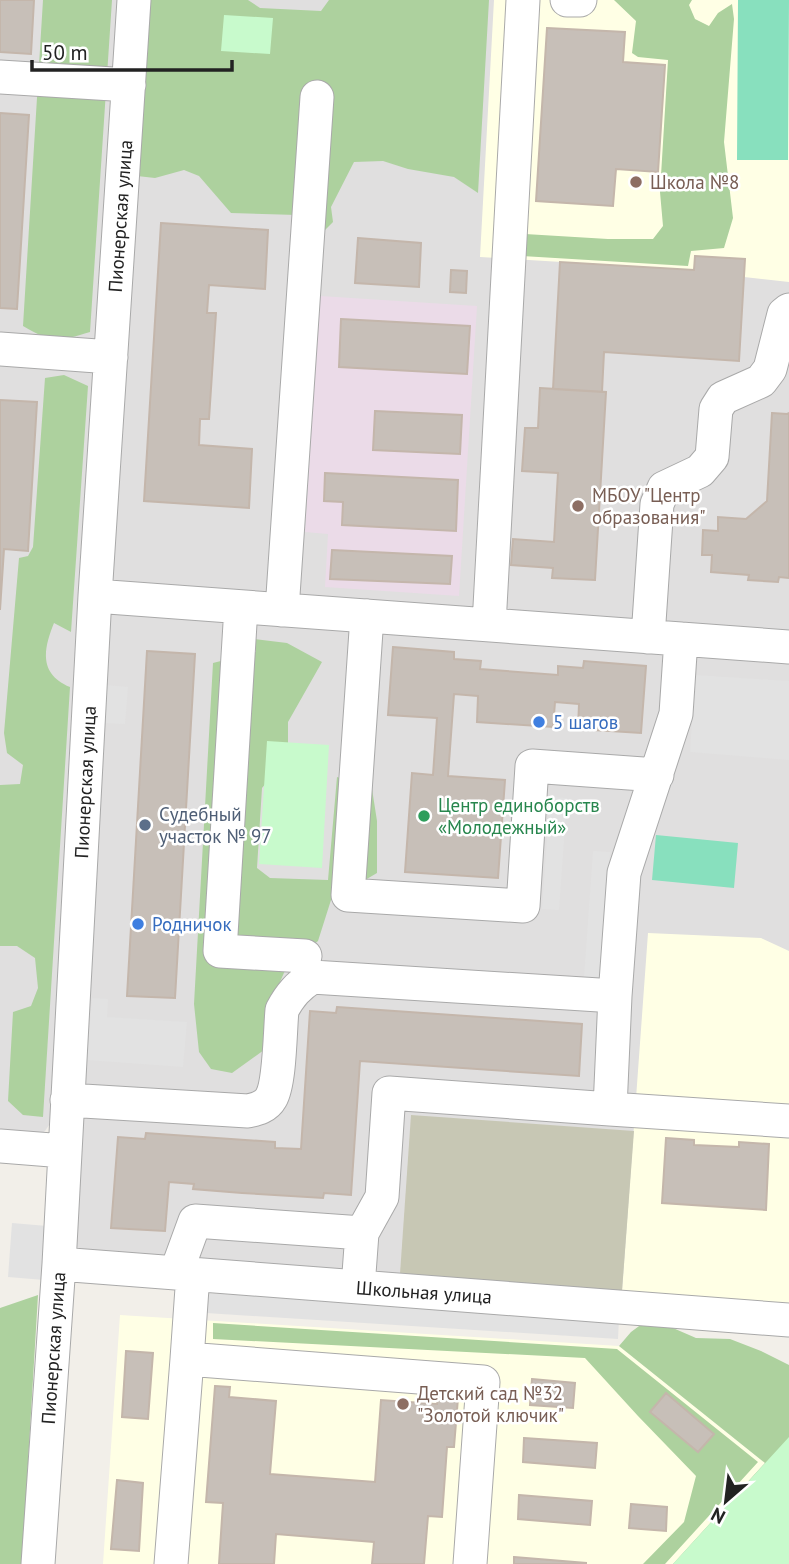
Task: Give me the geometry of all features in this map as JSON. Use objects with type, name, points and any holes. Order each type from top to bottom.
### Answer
[{"type":"street","name":"Пионерская улица","points":[[38,1564],[59,1264],[95,596],[134,0]]},
{"type":"street","points":[[489,625],[523,0]]},
{"type":"street","points":[[566,0],[580,0]]},
{"type":"street","points":[[0,77],[129,85]]},
{"type":"street","points":[[282,610],[317,97]]},
{"type":"street","points":[[648,637],[657,504],[664,488],[700,471],[712,457],[716,409],[723,398],[761,381],[770,369],[784,314],[789,310]]},
{"type":"street","points":[[0,349],[111,356]]},
{"type":"street","points":[[95,596],[789,647]]},
{"type":"street","points":[[241,607],[220,951],[305,956]]},
{"type":"street","points":[[367,616],[348,895],[523,906],[532,766],[657,775]]},
{"type":"street","points":[[610,1109],[624,873],[677,714],[681,639]]},
{"type":"street","points":[[66,1100],[248,1111],[262,1108],[271,1100],[276,1086],[282,1010],[298,986],[312,977],[615,996]]},
{"type":"street","points":[[358,1287],[362,1233],[382,1197],[389,1093],[789,1121]]},
{"type":"street","points":[[0,1146],[65,1151]]},
{"type":"street","points":[[171,1564],[187,1359],[184,1273],[195,1221],[362,1233]]},
{"type":"street","name":"Школьная улица","points":[[59,1264],[789,1320]]},
{"type":"street","points":[[187,1359],[483,1382],[470,1564]]},
{"type":"shaded area","points":[[0,0],[120,0],[51,1118],[45,1131],[39,1135],[0,1135]]},
{"type":"shaded area","points":[[149,0],[789,0],[789,1312],[74,1250],[80,1094]]},
{"type":"shaded area","name":"Школа №8","points":[[494,0],[789,0],[789,282],[744,277],[745,259],[694,270],[480,257]]},
{"type":"shaded area","points":[[320,296],[477,306],[459,596],[325,587],[328,534],[305,532]]},
{"type":"shaded area","points":[[695,675],[789,681],[789,760],[690,752]]},
{"type":"shaded area","points":[[104,685],[128,687],[125,724],[102,723]]},
{"type":"shaded area","points":[[550,797],[567,798],[559,910],[542,909]]},
{"type":"shaded area","points":[[593,851],[610,852],[601,979],[584,978]]},
{"type":"shaded area","points":[[648,933],[761,938],[789,951],[789,1304],[622,1291]]},
{"type":"shaded area","points":[[92,998],[108,999],[107,1017],[187,1022],[183,1067],[87,1060]]},
{"type":"shaded area","points":[[411,1115],[634,1131],[622,1291],[400,1274]]},
{"type":"shaded area","points":[[12,1223],[47,1226],[44,1280],[8,1277]]},
{"type":"shaded area","points":[[207,1293],[619,1319],[618,1339],[206,1313]]},
{"type":"shaded area","name":"Детский сад №32 \"Золотой ключик\"","points":[[120,1315],[619,1346],[765,1463],[673,1564],[103,1564]]},
{"type":"green space","points":[[43,0],[112,0],[90,332],[63,339],[42,336],[23,326]]},
{"type":"green space","points":[[149,0],[248,0],[260,8],[321,11],[329,0],[489,0],[478,193],[454,177],[408,169],[383,161],[354,162],[331,207],[333,222],[322,233],[297,215],[231,213],[199,176],[184,170],[155,178],[137,176]]},
{"type":"green space","points":[[614,0],[692,0],[689,5],[695,19],[709,26],[718,13],[732,4],[734,19],[724,142],[733,218],[724,248],[691,251],[688,266],[522,256],[525,234],[653,239],[663,226],[660,192],[668,60],[638,57],[632,53],[636,21]]},
{"type":"green space","points":[[738,0],[789,0],[788,160],[737,160]]},
{"type":"green space","points":[[224,15],[273,18],[270,54],[221,51]]},
{"type":"green space","points":[[64,375],[88,386],[71,632],[54,623],[46,652],[48,668],[60,682],[70,687],[43,1117],[23,1115],[8,1101],[13,1012],[31,1006],[38,988],[35,958],[17,946],[0,946],[0,785],[20,784],[23,765],[7,753],[4,733],[19,558],[28,556],[33,547],[45,378]]},
{"type":"green space","points":[[254,639],[287,643],[322,662],[288,722],[288,757],[262,788],[257,868],[270,878],[328,880],[337,777],[372,789],[377,821],[377,873],[331,900],[318,941],[287,966],[276,991],[264,1050],[232,1073],[211,1069],[199,1052],[194,1004],[213,663],[256,652]]},
{"type":"green space","points":[[267,741],[329,745],[322,868],[259,864]]},
{"type":"green space","points":[[656,835],[738,843],[734,888],[652,880]]},
{"type":"green space","points":[[38,1295],[22,1564],[0,1564],[0,1308]]},
{"type":"green space","points":[[650,1318],[696,1338],[730,1339],[789,1365],[789,1564],[673,1564],[765,1463],[619,1346],[631,1332]]},
{"type":"green space","points":[[213,1323],[617,1349],[758,1462],[665,1564],[643,1564],[684,1522],[696,1476],[585,1358],[213,1339]]},
{"type":"green space","points":[[789,1437],[789,1564],[673,1564]]},
{"type":"building","points":[[0,0],[34,0],[31,54],[0,52]]},
{"type":"building","points":[[547,28],[625,32],[623,62],[665,65],[658,172],[616,169],[613,206],[536,201]]},
{"type":"building","points":[[0,113],[29,115],[17,309],[0,308]]},
{"type":"building","points":[[161,223],[268,230],[265,289],[209,285],[207,313],[216,313],[209,419],[200,419],[199,445],[252,449],[249,508],[144,501]]},
{"type":"building","points":[[358,238],[421,243],[419,287],[355,283]]},
{"type":"building","points":[[695,256],[745,259],[739,361],[604,352],[602,392],[553,389],[560,262],[694,270]]},
{"type":"building","points":[[451,270],[467,271],[466,293],[450,292]]},
{"type":"building","points":[[341,319],[470,326],[467,374],[339,367]]},
{"type":"building","name":"МБОУ \"Центр образования\"","points":[[540,388],[606,392],[595,580],[552,578],[553,568],[511,565],[513,539],[554,542],[558,473],[522,471],[525,428],[538,428]]},
{"type":"building","points":[[0,400],[37,402],[28,551],[4,549],[0,610]]},
{"type":"building","points":[[375,411],[462,415],[460,454],[373,450]]},
{"type":"building","points":[[772,413],[789,413],[789,578],[779,577],[778,582],[748,580],[749,575],[711,572],[712,555],[702,555],[703,530],[718,531],[718,517],[746,519],[767,501]]},
{"type":"building","points":[[325,473],[458,480],[456,531],[342,525],[343,502],[324,501]]},
{"type":"building","points":[[332,550],[452,556],[450,584],[330,579]]},
{"type":"building","points":[[393,647],[454,652],[454,659],[481,661],[480,669],[558,675],[558,666],[583,668],[584,661],[646,666],[641,733],[578,729],[579,704],[555,702],[553,727],[477,722],[478,696],[454,694],[448,776],[505,780],[498,878],[405,872],[412,773],[433,775],[437,718],[388,715]]},
{"type":"building","points":[[147,651],[195,654],[175,998],[127,996]]},
{"type":"building","points":[[337,1007],[582,1024],[579,1076],[360,1061],[351,1195],[324,1193],[323,1198],[242,1193],[193,1189],[194,1184],[169,1182],[165,1231],[111,1228],[118,1137],[145,1139],[146,1133],[275,1142],[275,1148],[301,1149],[310,1011],[336,1013]]},
{"type":"building","points":[[666,1138],[694,1140],[694,1145],[739,1147],[739,1142],[769,1144],[766,1210],[662,1203]]},
{"type":"building","points":[[126,1351],[153,1353],[148,1419],[122,1417]]},
{"type":"building","points":[[532,1379],[575,1383],[573,1408],[530,1405]]},
{"type":"building","points":[[215,1386],[230,1387],[229,1397],[276,1401],[270,1474],[375,1482],[381,1400],[437,1404],[437,1397],[458,1398],[454,1447],[447,1447],[442,1517],[428,1516],[424,1564],[372,1564],[374,1542],[276,1534],[274,1564],[219,1564],[223,1503],[206,1502]]},
{"type":"building","points":[[666,1393],[714,1434],[698,1452],[650,1412]]},
{"type":"building","points":[[524,1438],[597,1443],[595,1468],[523,1462]]},
{"type":"building","points":[[117,1480],[143,1483],[139,1551],[111,1549]]},
{"type":"building","points":[[519,1495],[592,1501],[590,1525],[518,1519]]},
{"type":"building","points":[[631,1504],[667,1507],[666,1531],[629,1528]]},
{"type":"building","points":[[514,1557],[586,1563],[586,1564],[514,1564]]},
{"type":"place","name":"Школа №8","points":[[636,182]]},
{"type":"place","name":"МБОУ \"Центр образования\"","points":[[578,506]]},
{"type":"place","name":"5 шагов","points":[[539,722]]},
{"type":"place","name":"Центр единоборств «Молодежный»","points":[[424,816]]},
{"type":"place","name":"Судебный участок № 97","points":[[145,825]]},
{"type":"place","name":"Родничок","points":[[138,924]]},
{"type":"place","name":"Детский сад №32 \"Золотой ключик\"","points":[[403,1404]]}]
